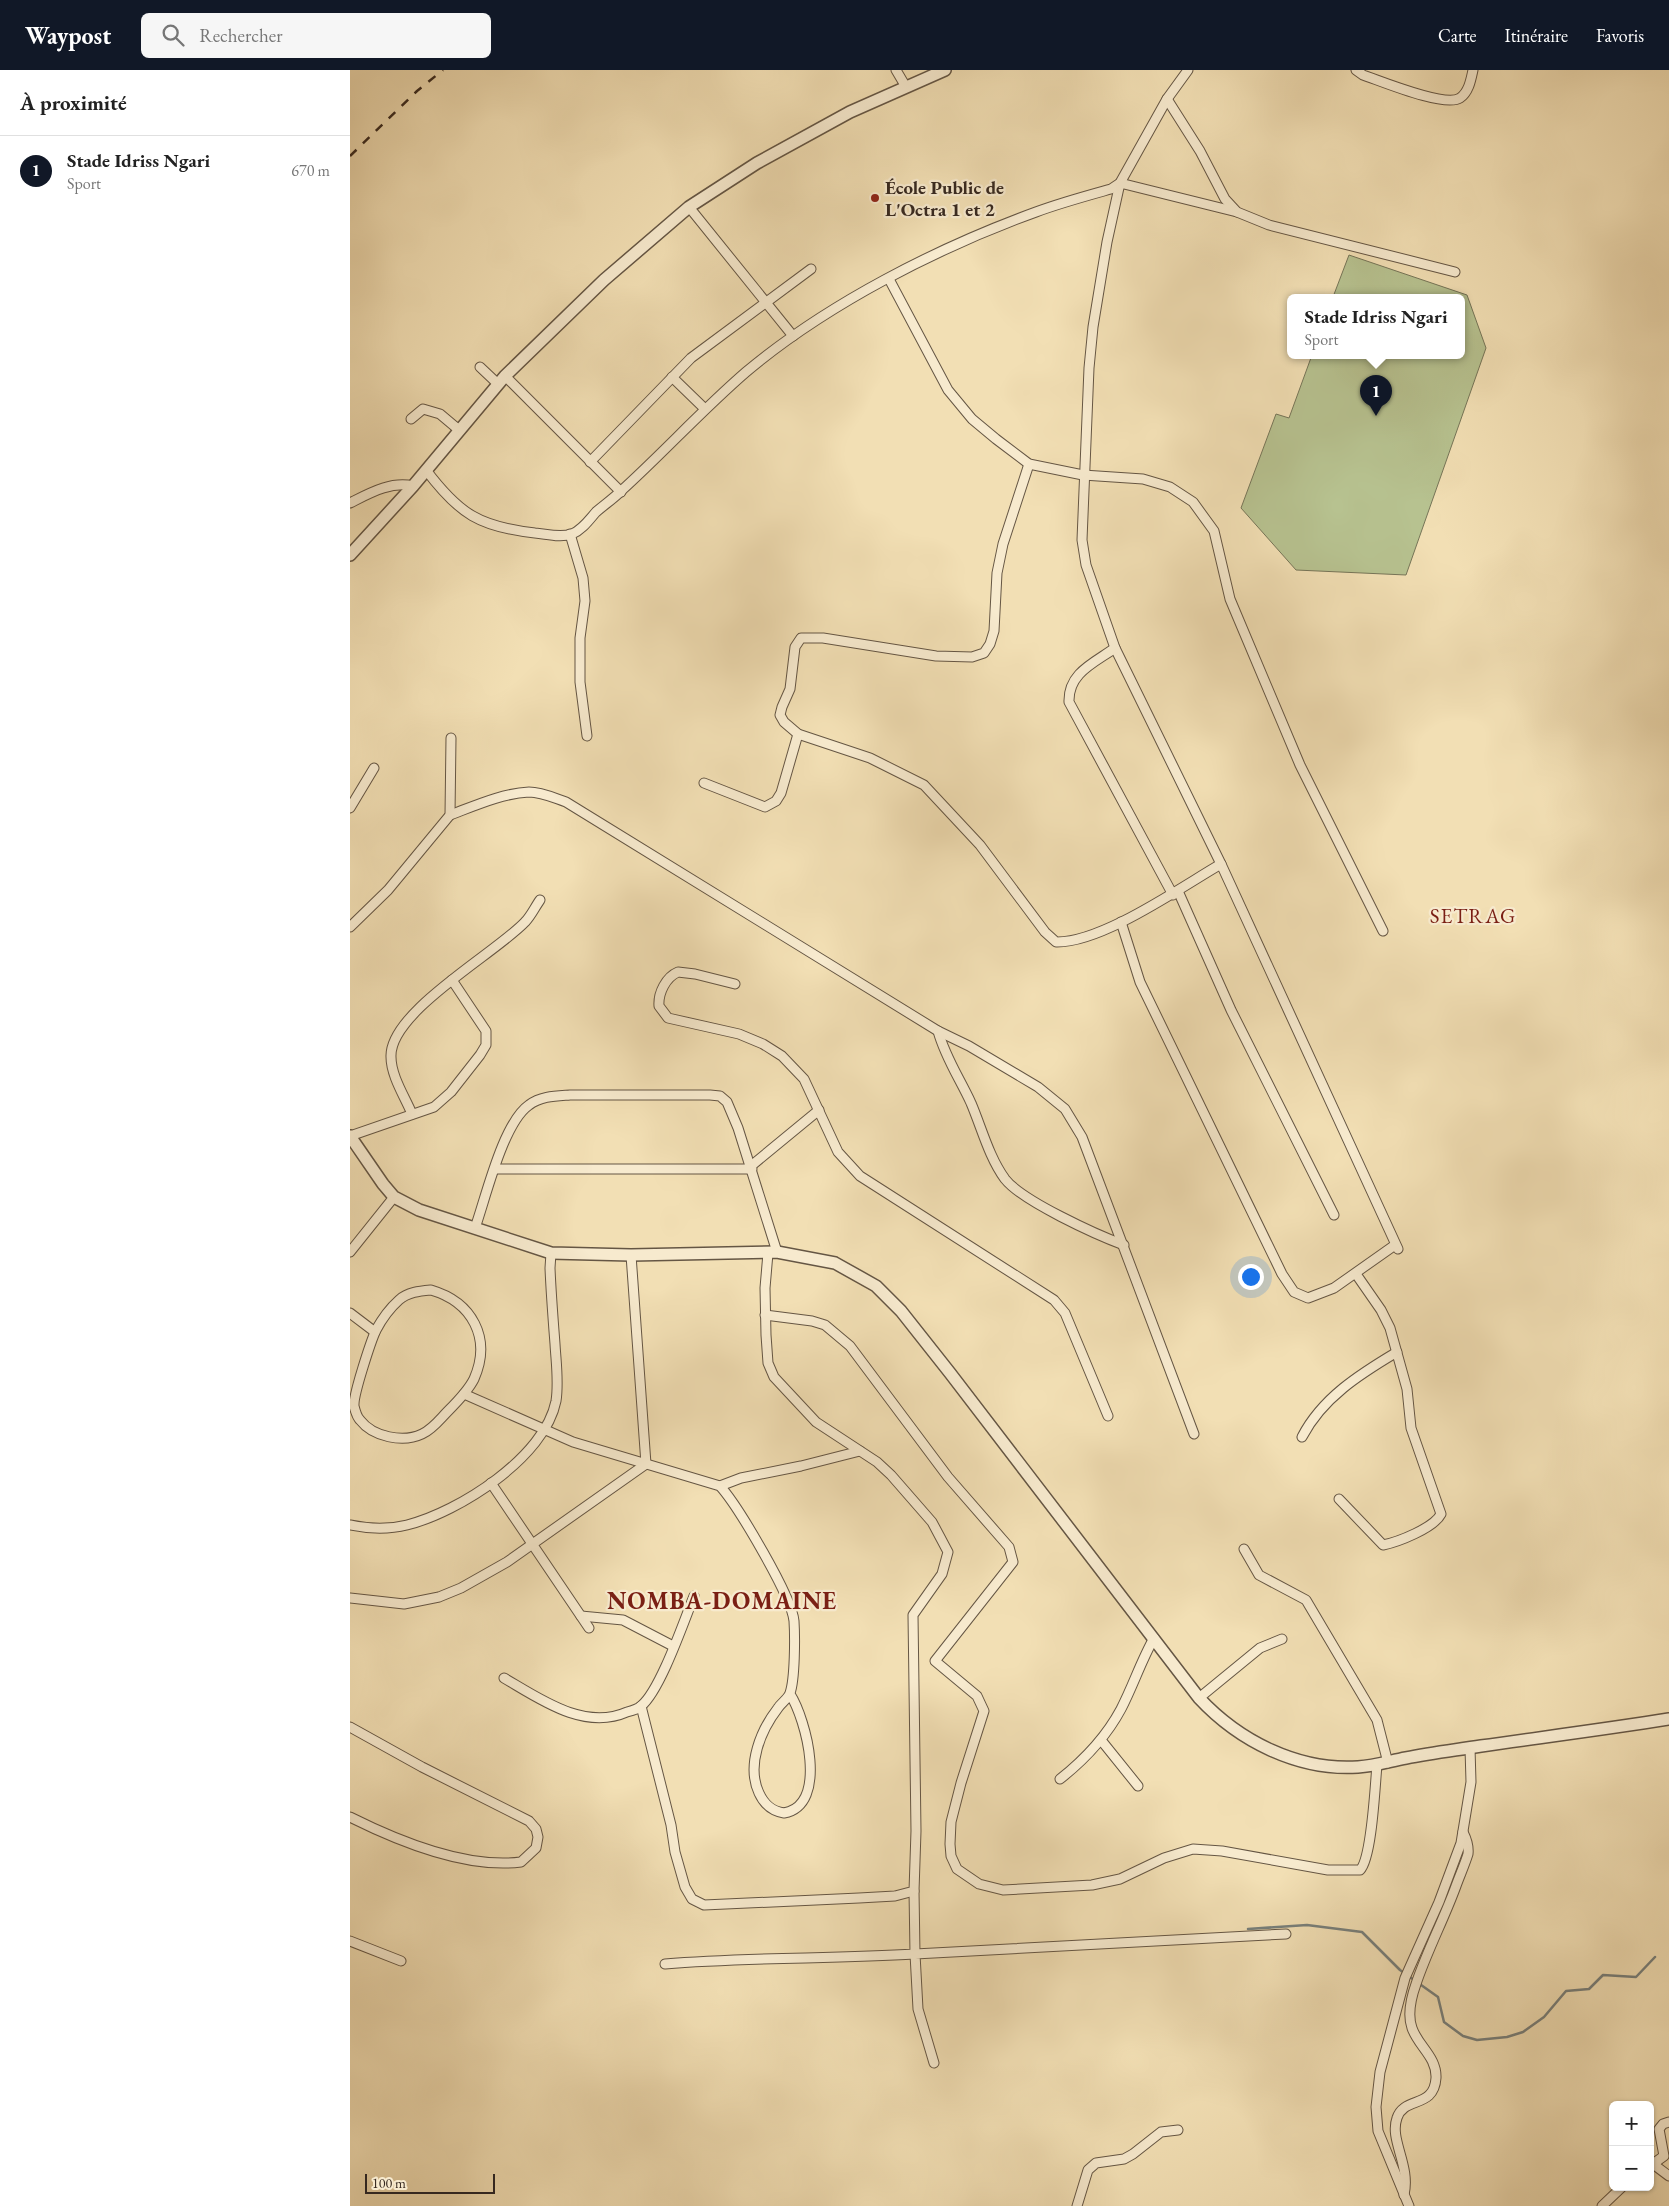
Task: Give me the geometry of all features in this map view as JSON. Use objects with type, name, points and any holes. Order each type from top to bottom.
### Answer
[{"type":"street","points":[[896,70],[906,87]]},
{"type":"street","points":[[350,554],[413,486],[501,380],[604,280],[689,207],[757,163],[850,112],[945,70]]},
{"type":"street","points":[[1121,922],[1140,982],[1289,1286],[1299,1296],[1308,1298],[1334,1288],[1397,1247],[1221,864],[1115,648],[1086,565],[1082,540],[1083,475],[1093,327],[1120,183],[1167,99],[1188,70]]},
{"type":"street","points":[[1356,70],[1362,75],[1408,90],[1452,101],[1461,98],[1466,91],[1473,70]]},
{"type":"street","points":[[1167,99],[1200,151],[1225,200],[1237,212]]},
{"type":"street","points":[[426,470],[452,502],[467,514],[481,521],[522,532],[560,536],[570,534],[577,531],[621,492],[705,409],[747,371],[793,336],[842,305],[889,279],[985,232],[1038,211],[1111,189],[1120,183],[1237,212],[1269,225],[1455,272]]},
{"type":"street","points":[[689,207],[793,336]]},
{"type":"street","points":[[590,462],[691,358],[811,268]]},
{"type":"street","points":[[889,279],[948,390],[972,419],[1029,464],[1083,475],[1143,480],[1170,486],[1193,502],[1214,532],[1230,599],[1300,765],[1383,931]]},
{"type":"street","points":[[480,367],[501,380],[621,492]]},
{"type":"street","points":[[672,377],[705,409]]},
{"type":"street","points":[[411,419],[423,409],[432,410],[459,430]]},
{"type":"street","points":[[1029,464],[1003,544],[998,573],[994,631],[990,644],[984,653],[972,657],[936,656],[823,638],[801,638],[795,647],[790,689],[780,715],[784,722],[798,734],[870,758],[924,785],[980,845],[1051,939],[1062,942],[1075,940],[1121,922],[1176,893],[1221,864]]},
{"type":"street","points":[[350,503],[389,486],[401,483],[413,486]]},
{"type":"street","points":[[570,534],[583,578],[585,601],[580,638],[580,682],[587,736]]},
{"type":"street","points":[[1115,648],[1074,678],[1068,691],[1069,702],[1176,893],[1231,1010],[1334,1215]]},
{"type":"street","points":[[704,783],[765,807],[773,804],[781,793],[798,734]]},
{"type":"street","points":[[450,815],[451,738]]},
{"type":"street","points":[[350,808],[374,768]]},
{"type":"street","points":[[350,927],[388,890],[450,815],[479,804],[528,792],[544,794],[566,802],[938,1031],[970,1046],[1015,1073],[1056,1100],[1065,1109],[1082,1137],[1194,1434]]},
{"type":"street","points":[[412,1114],[392,1066],[390,1056],[393,1045],[402,1028],[416,1012],[452,980],[525,922],[540,900]]},
{"type":"street","points":[[735,984],[696,974],[678,972],[669,978],[659,997],[659,1006],[668,1018],[739,1034],[763,1044],[793,1065],[804,1079],[838,1152],[860,1176],[1034,1286],[1058,1304],[1068,1319],[1108,1416]]},
{"type":"street","points":[[452,980],[486,1031],[486,1045],[469,1071],[451,1092],[434,1107],[350,1136],[394,1197],[419,1210],[551,1253],[632,1255],[773,1253],[835,1263],[862,1277],[888,1298],[950,1372],[1199,1698],[1223,1722],[1239,1733],[1280,1754],[1316,1764],[1339,1767],[1382,1764],[1470,1748],[1669,1719]]},
{"type":"street","points":[[938,1031],[942,1046],[971,1104],[989,1151],[1010,1184],[1026,1197],[1105,1238],[1124,1245]]},
{"type":"street","points":[[475,1228],[506,1136],[516,1118],[529,1104],[538,1100],[570,1095],[640,1094],[720,1096],[727,1102],[752,1167],[773,1253],[765,1315],[768,1362],[774,1377],[816,1422],[877,1462],[891,1475],[932,1522],[948,1552],[942,1574],[913,1615],[916,1831],[914,1892],[915,1954],[918,2009],[934,2063]]},
{"type":"street","points":[[496,1168],[752,1167],[819,1110]]},
{"type":"street","points":[[350,1252],[394,1197]]},
{"type":"street","points":[[350,1525],[385,1529],[406,1525],[449,1509],[491,1483],[512,1465],[544,1431],[556,1401],[558,1381],[550,1268],[551,1253]]},
{"type":"street","points":[[632,1255],[646,1464]]},
{"type":"street","points":[[1339,1499],[1383,1545],[1428,1527],[1436,1522],[1441,1514],[1411,1428],[1407,1389],[1390,1328],[1381,1310],[1356,1274]]},
{"type":"street","points":[[431,1290],[447,1295],[461,1304],[472,1317],[480,1346],[479,1363],[474,1379],[464,1394],[435,1425],[422,1434],[405,1437],[388,1436],[371,1431],[358,1419],[354,1406],[375,1332],[383,1318],[400,1298],[416,1291],[431,1290]]},
{"type":"street","points":[[350,1313],[375,1332]]},
{"type":"street","points":[[765,1315],[812,1321],[825,1325],[837,1334],[881,1386],[948,1478],[1009,1547],[1014,1562],[935,1661],[977,1696],[984,1711],[950,1822],[951,1856],[957,1869],[964,1876],[979,1884],[1003,1890],[1092,1885],[1120,1879],[1164,1858],[1193,1849],[1222,1851],[1328,1870],[1360,1870],[1364,1864],[1368,1846],[1382,1764],[1377,1720],[1306,1600],[1260,1575],[1244,1550]]},
{"type":"street","points":[[1302,1436],[1321,1406],[1376,1364],[1397,1352]]},
{"type":"street","points":[[464,1394],[544,1431],[720,1486],[734,1501],[792,1608],[795,1630],[790,1694],[802,1718],[810,1762],[810,1778],[797,1808],[784,1813],[769,1808],[761,1798],[755,1780],[754,1762],[761,1738],[769,1722],[790,1694]]},
{"type":"street","points":[[720,1486],[741,1478],[801,1466],[860,1451]]},
{"type":"street","points":[[350,1598],[404,1604],[438,1597],[483,1578],[646,1464]]},
{"type":"street","points":[[491,1483],[589,1628]]},
{"type":"street","points":[[504,1678],[554,1707],[584,1717],[615,1718],[641,1706],[659,1681],[694,1596]]},
{"type":"street","points":[[581,1616],[623,1620],[673,1646]]},
{"type":"street","points":[[1060,1779],[1081,1762],[1101,1740],[1120,1710],[1154,1638]]},
{"type":"street","points":[[1199,1698],[1260,1648],[1282,1639]]},
{"type":"street","points":[[641,1706],[671,1825],[675,1852],[688,1894],[696,1902],[704,1905],[859,1898],[895,1896],[914,1892]]},
{"type":"street","points":[[350,1727],[422,1767],[520,1815],[536,1829],[538,1838],[536,1848],[521,1862],[495,1862],[468,1858],[422,1847],[398,1839],[350,1816]]},
{"type":"street","points":[[1101,1740],[1138,1786]]},
{"type":"street","points":[[1409,2206],[1382,2144],[1376,2107],[1388,2036],[1406,1974],[1455,1862],[1463,1832],[1472,1766],[1470,1748]]},
{"type":"street","points":[[1404,2195],[1407,2174],[1395,2135],[1397,2118],[1400,2111],[1429,2097],[1435,2087],[1436,2076],[1433,2062],[1411,2024],[1410,2007],[1418,1980],[1468,1853],[1463,1832]]},
{"type":"street","points":[[665,1964],[726,1959],[855,1958],[1286,1934]]},
{"type":"street","points":[[350,1941],[401,1961]]},
{"type":"street","points":[[1654,2164],[1664,2156],[1659,2129],[1663,2124],[1669,2122]]},
{"type":"street","points":[[1077,2206],[1088,2170],[1096,2163],[1124,2159],[1162,2132],[1178,2130]]},
{"type":"street","points":[[1654,2166],[1669,2176]]},
{"type":"street","points":[[1602,2206],[1618,2191]]},
{"type":"green space","points":[[1349,255],[1464,294],[1334,294]]},
{"type":"green space","points":[[1465,294],[1467,295],[1486,348],[1406,575],[1296,570],[1241,508],[1276,414],[1289,418],[1311,359],[1465,359]]},
{"type":"waterway","points":[[1248,1929],[1307,1925],[1362,1932],[1400,1970],[1438,1997],[1444,2022],[1463,2036],[1477,2040],[1507,2037],[1523,2032],[1544,2017],[1566,1991],[1589,1989],[1603,1975],[1636,1977],[1655,1957]]},
{"type":"railway","points":[[350,156],[417,91],[443,70]]},
{"type":"place","name":"École Public de L'Octra 1 et 2","points":[[875,198]]},
{"type":"place","name":"Stade Idriss Ngari","points":[[1376,416]]},
{"type":"district","name":"SETRAG","points":[[1473,916]]},
{"type":"district","name":"NOMBA-DOMAINE","points":[[722,1601]]}]
